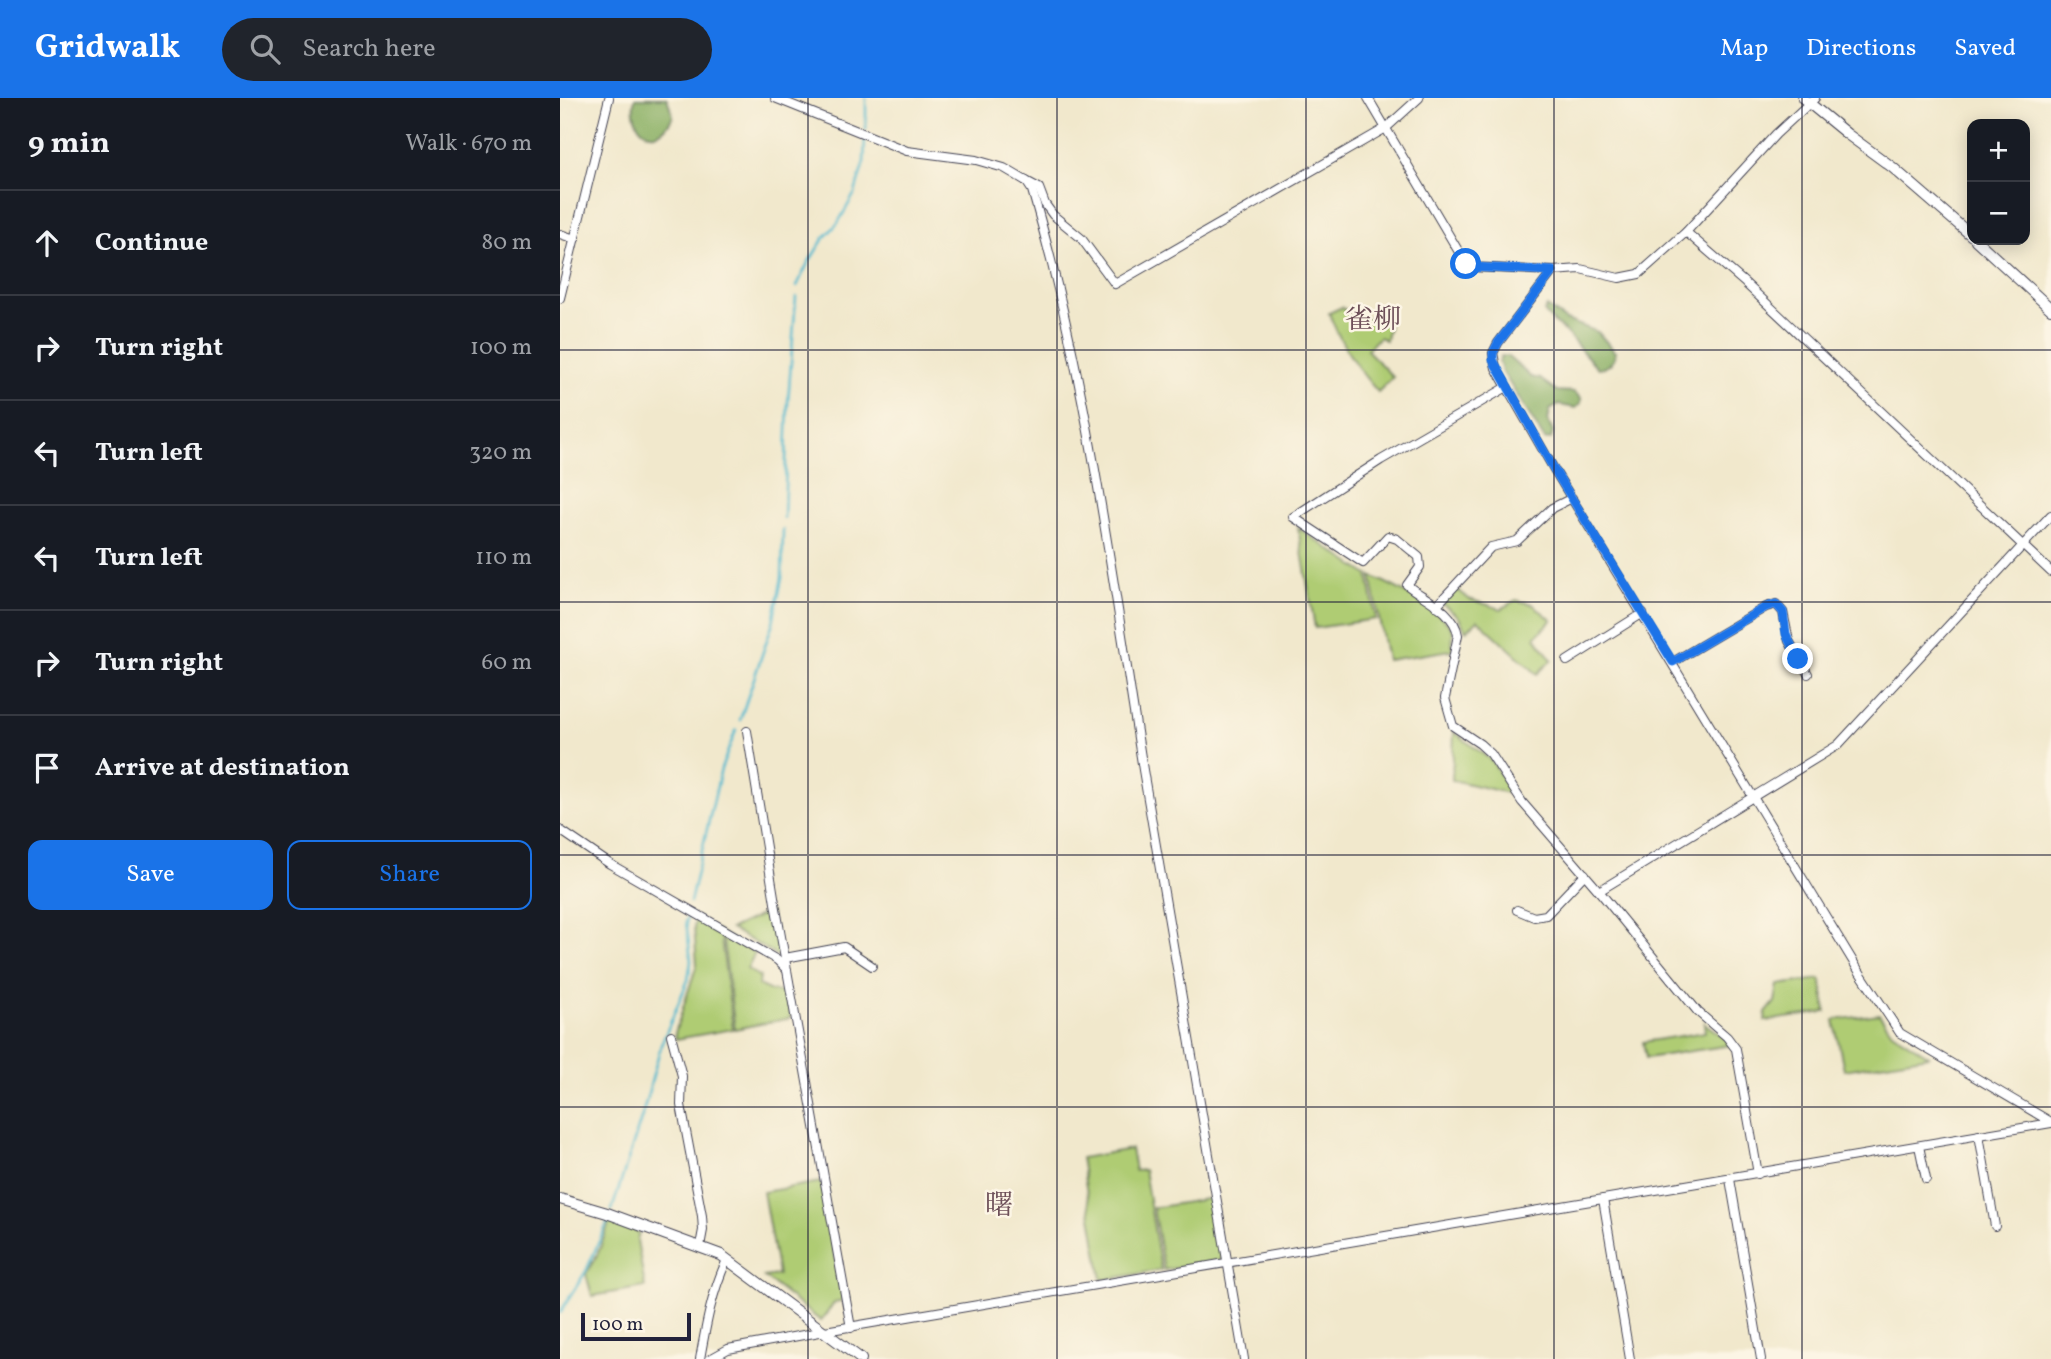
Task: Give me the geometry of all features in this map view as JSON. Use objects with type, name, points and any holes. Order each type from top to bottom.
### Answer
[{"type":"street","points":[[560,298],[609,98]]},
{"type":"street","points":[[775,98],[907,151],[976,160],[1004,168],[1039,188],[1053,215],[1081,239],[1115,284],[1386,128],[1419,98]]},
{"type":"street","points":[[1368,98],[1466,264],[1482,268],[1580,270],[1619,278],[1639,274],[1686,232],[1809,100],[1967,232]]},
{"type":"street","points":[[1026,181],[1045,236],[1096,476],[1244,1359]]},
{"type":"street","points":[[1686,232],[1745,283],[2051,572]]},
{"type":"street","points":[[560,234],[575,239]]},
{"type":"street","points":[[1982,245],[2051,309]]},
{"type":"street","points":[[1553,271],[1495,348],[1493,360],[1507,387],[1857,968],[1900,1033],[2051,1122]]},
{"type":"street","points":[[1507,387],[1381,460],[1293,517],[1363,562],[1388,536],[1397,539],[1419,557],[1421,562],[1407,585],[1451,617],[1458,635],[1445,698],[1453,726],[1491,754],[1522,802],[1600,891],[1698,1012],[1732,1042],[1736,1049],[1758,1174]]},
{"type":"street","points":[[1436,606],[1491,547],[1517,541],[1552,508],[1572,498]]},
{"type":"street","points":[[1600,891],[1838,745],[2051,516]]},
{"type":"street","points":[[1673,662],[1766,607],[1776,604],[1783,612],[1789,641],[1808,674]]},
{"type":"street","points":[[1567,661],[1643,613]]},
{"type":"street","points":[[747,731],[851,1328]]},
{"type":"street","points":[[560,830],[610,864],[777,960],[787,970]]},
{"type":"street","points":[[1517,910],[1534,917],[1546,915],[1585,874]]},
{"type":"street","points":[[785,958],[844,947],[872,966]]},
{"type":"street","points":[[671,1035],[682,1076],[681,1105],[702,1216],[700,1246]]},
{"type":"street","points":[[710,1359],[728,1349],[825,1331],[1730,1179],[2051,1122]]},
{"type":"street","points":[[1979,1135],[1995,1226]]},
{"type":"street","points":[[1919,1146],[1926,1179]]},
{"type":"street","points":[[1730,1179],[1761,1359]]},
{"type":"street","points":[[560,1199],[700,1246],[727,1260],[861,1359]]},
{"type":"street","points":[[1603,1199],[1630,1359]]},
{"type":"street","points":[[699,1359],[706,1323],[727,1260]]},
{"type":"green space","points":[[635,98],[667,98],[673,116],[666,127],[659,133],[645,132],[635,118]]},
{"type":"green space","points":[[1342,307],[1352,316],[1386,322],[1389,325],[1386,340],[1379,337],[1367,350],[1393,377],[1378,392],[1349,355],[1333,324],[1329,313]]},
{"type":"green space","points":[[1547,307],[1566,320],[1598,332],[1615,352],[1608,366],[1598,368],[1547,316],[1544,312]]},
{"type":"green space","points":[[1501,356],[1507,356],[1531,377],[1540,379],[1557,391],[1574,392],[1581,398],[1581,403],[1576,408],[1559,405],[1550,410],[1548,421],[1553,432],[1551,439],[1545,440],[1502,371],[1499,362]]},
{"type":"green space","points":[[1298,528],[1368,575],[1376,619],[1315,628]]},
{"type":"green space","points":[[1371,576],[1404,592],[1439,615],[1453,631],[1452,650],[1387,660]]},
{"type":"green space","points":[[1457,589],[1469,599],[1501,609],[1516,600],[1532,604],[1552,620],[1535,637],[1552,660],[1537,674],[1478,620],[1466,631],[1458,616],[1442,604]]},
{"type":"green space","points":[[1454,732],[1492,761],[1512,794],[1452,780]]},
{"type":"green space","points":[[770,911],[781,954],[780,957],[731,929]]},
{"type":"green space","points":[[696,917],[720,932],[733,1029],[676,1039],[675,1033],[697,964],[694,927]]},
{"type":"green space","points":[[722,933],[755,953],[747,969],[760,977],[758,985],[771,991],[787,993],[791,1018],[735,1029]]},
{"type":"green space","points":[[1821,979],[1826,1012],[1765,1021],[1766,1013],[1775,1002],[1778,985]]},
{"type":"green space","points":[[1879,1014],[1892,1032],[1929,1056],[1844,1070],[1834,1020]]},
{"type":"green space","points":[[1704,1023],[1731,1045],[1646,1058],[1643,1042],[1705,1032]]},
{"type":"green space","points":[[1131,1149],[1135,1171],[1144,1170],[1161,1270],[1102,1280],[1081,1158]]},
{"type":"green space","points":[[821,1182],[843,1300],[834,1303],[821,1321],[764,1277],[778,1275],[763,1192]]},
{"type":"green space","points":[[1212,1198],[1222,1260],[1164,1270],[1153,1208]]},
{"type":"green space","points":[[610,1221],[639,1232],[637,1240],[645,1287],[592,1296],[586,1274],[598,1253]]},
{"type":"waterway","points":[[866,98],[866,129]]},
{"type":"waterway","points":[[797,286],[807,265],[824,238],[838,223],[855,193],[864,162],[865,140]]},
{"type":"waterway","points":[[784,518],[788,402],[796,297]]},
{"type":"waterway","points":[[740,720],[773,622],[782,578],[783,530]]},
{"type":"waterway","points":[[690,902],[721,769],[736,730]]},
{"type":"waterway","points":[[612,1210],[661,1045],[688,980],[691,961],[686,921],[688,916]]},
{"type":"waterway","points":[[560,1313],[586,1271],[610,1217]]},
{"type":"district","name":"雀柳","points":[[1373,318]]},
{"type":"district","name":"曙","points":[[999,1204]]},
{"type":"route","points":[[1466,264],[1470,267],[1507,270],[1553,271],[1498,343],[1493,360],[1555,471],[1673,662],[1772,604],[1781,606],[1786,634],[1798,659]]}]
